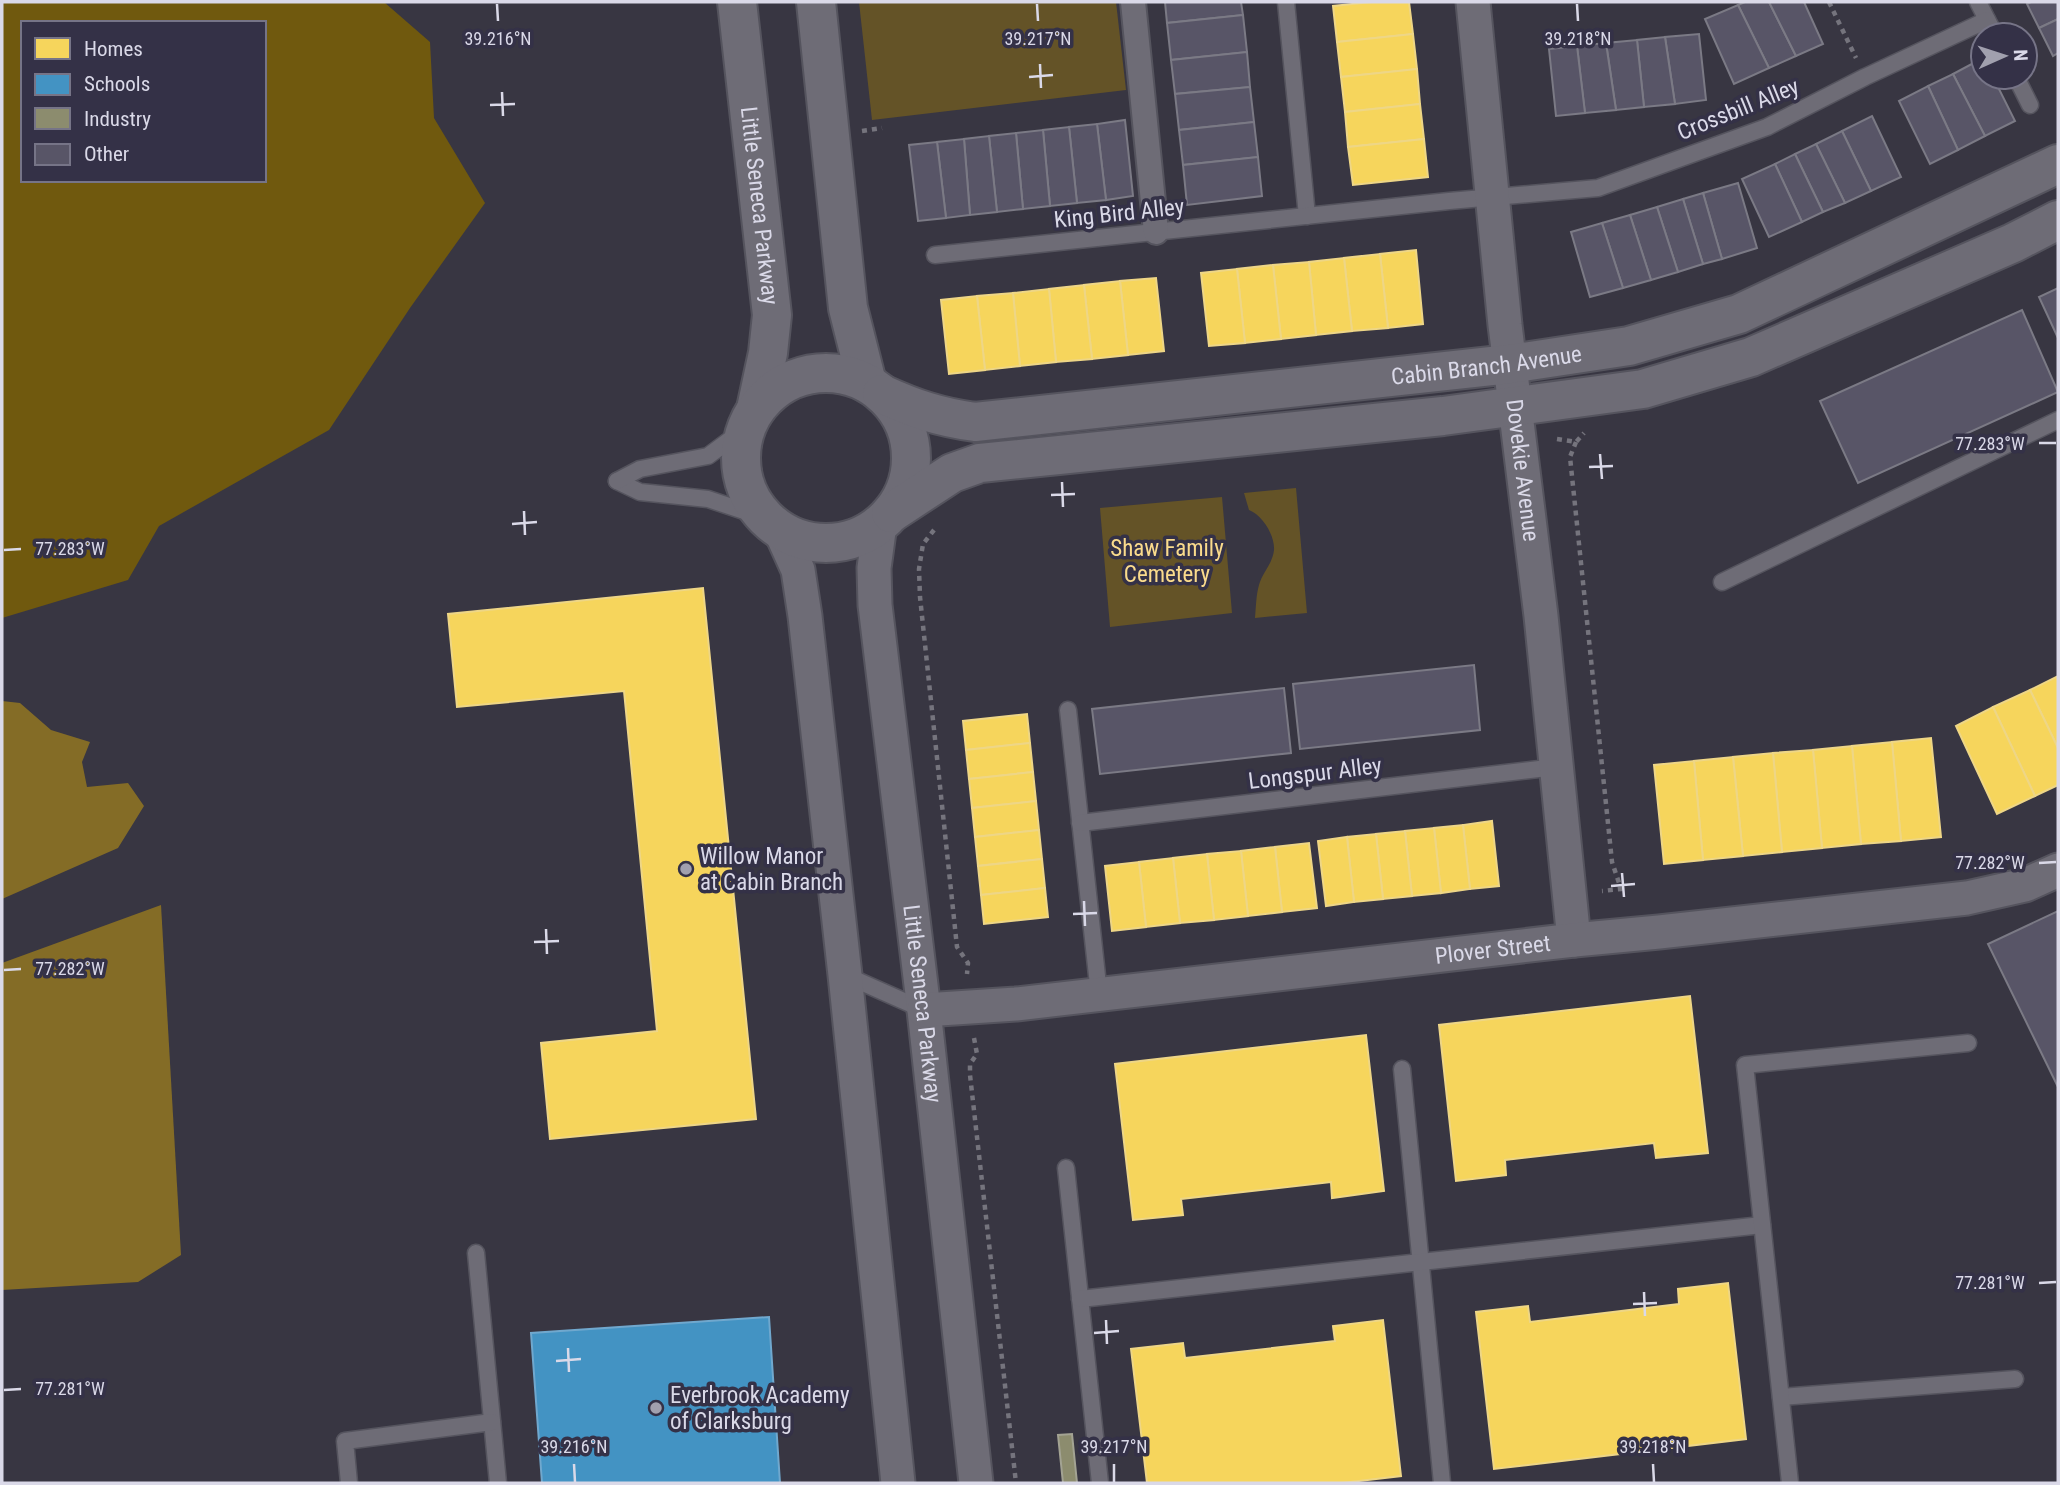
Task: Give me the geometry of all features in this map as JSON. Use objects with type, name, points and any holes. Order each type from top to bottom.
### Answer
[{"type":"street","name":"Little Seneca Parkway","points":[[737,2],[772,315],[768,353],[751,418]]},
{"type":"street","points":[[816,2],[848,308],[875,388]]},
{"type":"street","points":[[1133,2],[1156,232]]},
{"type":"street","name":"Dovekie Avenue","points":[[1473,2],[1574,940]]},
{"type":"street","name":"Cabin Branch Avenue","points":[[875,388],[912,408],[944,418],[975,422],[1510,364],[1629,346],[1739,314],[2058,164]]},
{"type":"street","name":"Cabin Branch Avenue","points":[[886,518],[951,473],[980,463],[1516,407],[1643,389],[1751,357],[2013,243],[2058,220]]},
{"type":"street","points":[[772,524],[804,541],[831,543],[857,537],[886,518],[904,490],[911,465],[909,439],[899,414],[875,388],[844,374],[819,373],[795,379],[774,391],[751,418],[741,451],[742,475],[751,498],[772,524],[798,570],[800,582],[845,975],[898,1483]]},
{"type":"street","name":"Little Seneca Parkway","points":[[886,518],[874,568],[875,605],[924,1010],[976,1483]]},
{"type":"street","name":"Plover Street","points":[[924,1010],[1016,1004],[1967,898],[2025,886],[2058,870]]},
{"type":"lane","points":[[1286,2],[1307,216]]},
{"type":"lane","points":[[1978,2],[1987,20]]},
{"type":"lane","name":"Crossbill Alley","points":[[1493,197],[1598,188],[1767,127],[1987,20]]},
{"type":"lane","points":[[2023,91],[2030,105]]},
{"type":"lane","name":"King Bird Alley","points":[[935,255],[1493,197]]},
{"type":"lane","points":[[751,418],[708,456],[640,468],[617,481],[640,492],[708,499],[772,524]]},
{"type":"lane","points":[[1723,582],[2058,420]]},
{"type":"lane","points":[[1068,710],[1099,994]]},
{"type":"lane","name":"Longspur Alley","points":[[1080,823],[1556,767]]},
{"type":"lane","points":[[845,975],[924,1010]]},
{"type":"lane","points":[[1790,1483],[1745,1065],[1968,1043]]},
{"type":"lane","points":[[1402,1069],[1443,1483]]},
{"type":"lane","points":[[1066,1168],[1100,1483]]},
{"type":"lane","points":[[1080,1299],[1762,1225]]},
{"type":"lane","points":[[476,1253],[498,1483]]},
{"type":"lane","points":[[1781,1397],[2015,1379]]},
{"type":"lane","points":[[349,1483],[345,1441],[492,1422]]},
{"type":"path","points":[[1829,2],[1866,77]]},
{"type":"path","points":[[1576,442],[1570,457],[1612,862],[1621,888],[1602,891]]},
{"type":"path","points":[[940,522],[923,544],[919,569],[920,597],[957,947],[968,963],[966,982]]},
{"type":"path","points":[[973,1035],[977,1054],[970,1064],[970,1075],[1016,1483]]},
{"type":"green space","points":[[859,2],[1116,2],[1126,90],[872,120]]},
{"type":"green space","points":[[1296,488],[1307,613],[1255,618],[1260,581],[1272,559],[1274,544],[1263,521],[1249,510],[1244,493]]},
{"type":"green space","name":"Shaw Family Cemetery","points":[[1222,497],[1232,613],[1110,627],[1100,508]]},
{"type":"shaded area","points":[[2,2],[384,2],[430,42],[434,118],[485,203],[410,308],[329,430],[159,526],[128,580],[2,618]]},
{"type":"shaded area","points":[[2,701],[20,703],[51,730],[90,742],[82,762],[87,787],[128,783],[144,806],[118,848],[2,899]]},
{"type":"shaded area","points":[[161,905],[181,1255],[138,1282],[2,1290],[2,963]]},
{"type":"building: Homes","points":[[1409,2],[1413,34],[1337,42],[1333,6]]},
{"type":"building: Homes","points":[[1413,34],[1417,69],[1341,77],[1337,42]]},
{"type":"building: Homes","points":[[1417,69],[1420,104],[1345,112],[1341,77]]},
{"type":"building: Homes","points":[[1420,104],[1424,139],[1348,147],[1345,112]]},
{"type":"building: Homes","points":[[1424,139],[1428,177],[1353,185],[1348,147]]},
{"type":"building: Homes","points":[[1416,250],[1423,324],[1388,328],[1380,254]]},
{"type":"building: Homes","points":[[1380,254],[1388,328],[1352,331],[1344,258]]},
{"type":"building: Homes","points":[[1344,258],[1352,331],[1316,335],[1309,262]]},
{"type":"building: Homes","points":[[1309,262],[1316,335],[1281,339],[1273,265]]},
{"type":"building: Homes","points":[[1273,265],[1281,339],[1245,343],[1237,269]]},
{"type":"building: Homes","points":[[1237,269],[1245,343],[1209,346],[1201,273]]},
{"type":"building: Homes","points":[[1156,278],[1164,351],[1128,355],[1120,281]]},
{"type":"building: Homes","points":[[1120,281],[1128,355],[1092,359],[1084,285]]},
{"type":"building: Homes","points":[[1084,285],[1092,359],[1056,362],[1049,289]]},
{"type":"building: Homes","points":[[1049,289],[1056,362],[1020,366],[1013,293]]},
{"type":"building: Homes","points":[[1013,293],[1020,366],[985,370],[977,296]]},
{"type":"building: Homes","points":[[977,296],[985,370],[949,374],[941,300]]},
{"type":"building: Homes","name":"Willow Manor at Cabin Branch","points":[[703,588],[756,1119],[550,1139],[541,1043],[657,1031],[624,691],[457,707],[448,614]]},
{"type":"building: Homes","points":[[2058,676],[2058,748],[2030,690]]},
{"type":"building: Homes","points":[[2030,690],[2058,748],[2058,785],[2035,796],[1993,707]]},
{"type":"building: Homes","points":[[1993,707],[2035,796],[1997,814],[1956,726]]},
{"type":"building: Homes","points":[[1027,714],[1030,743],[966,750],[963,721]]},
{"type":"building: Homes","points":[[1931,738],[1941,837],[1901,841],[1892,742]]},
{"type":"building: Homes","points":[[1892,742],[1901,841],[1861,844],[1852,746]]},
{"type":"building: Homes","points":[[1030,743],[1033,772],[969,779],[966,750]]},
{"type":"building: Homes","points":[[1852,746],[1861,844],[1822,848],[1813,750]]},
{"type":"building: Homes","points":[[1813,750],[1822,848],[1782,852],[1773,753]]},
{"type":"building: Homes","points":[[1773,753],[1782,852],[1743,856],[1733,757]]},
{"type":"building: Homes","points":[[1733,757],[1743,856],[1703,860],[1694,761]]},
{"type":"building: Homes","points":[[1694,761],[1703,860],[1664,864],[1654,765]]},
{"type":"building: Homes","points":[[1033,772],[1036,801],[972,808],[969,779]]},
{"type":"building: Homes","points":[[1036,801],[1039,830],[975,837],[972,808]]},
{"type":"building: Homes","points":[[1492,821],[1499,886],[1470,889],[1463,825]]},
{"type":"building: Homes","points":[[1463,825],[1470,889],[1441,893],[1434,828]]},
{"type":"building: Homes","points":[[1434,828],[1441,893],[1412,896],[1405,831]]},
{"type":"building: Homes","points":[[1039,830],[1042,859],[978,866],[975,837]]},
{"type":"building: Homes","points":[[1405,831],[1412,896],[1383,899],[1376,834]]},
{"type":"building: Homes","points":[[1376,834],[1383,899],[1354,902],[1347,837]]},
{"type":"building: Homes","points":[[1347,837],[1354,902],[1326,906],[1318,841]]},
{"type":"building: Homes","points":[[1309,843],[1317,908],[1282,912],[1275,847]]},
{"type":"building: Homes","points":[[1275,847],[1282,912],[1248,916],[1241,851]]},
{"type":"building: Homes","points":[[1241,851],[1248,916],[1214,920],[1207,854]]},
{"type":"building: Homes","points":[[1207,854],[1214,920],[1180,923],[1173,858]]},
{"type":"building: Homes","points":[[1173,858],[1180,923],[1146,927],[1139,862]]},
{"type":"building: Homes","points":[[1042,859],[1045,888],[981,895],[978,866]]},
{"type":"building: Homes","points":[[1139,862],[1146,927],[1112,931],[1105,866]]},
{"type":"building: Homes","points":[[1045,888],[1048,917],[984,924],[981,895]]},
{"type":"building: Homes","points":[[1690,996],[1708,1153],[1656,1158],[1654,1143],[1505,1160],[1506,1175],[1456,1181],[1439,1025]]},
{"type":"building: Homes","points":[[1366,1035],[1384,1191],[1332,1198],[1331,1182],[1181,1199],[1183,1215],[1133,1220],[1115,1064]]},
{"type":"building: Homes","points":[[1728,1283],[1746,1439],[1494,1469],[1476,1312],[1528,1306],[1530,1322],[1679,1304],[1678,1289]]},
{"type":"building: Homes","points":[[1383,1320],[1401,1476],[1342,1483],[1147,1483],[1131,1349],[1183,1343],[1185,1358],[1335,1341],[1333,1326]]},
{"type":"building: Schools","name":"Everbrook Academy of Clarksburg","points":[[769,1317],[780,1483],[542,1483],[531,1333]]},
{"type":"building: Industry","points":[[1072,1434],[1077,1483],[1063,1483],[1058,1435]]},
{"type":"building: Other","points":[[1165,2],[1241,2],[1243,15],[1167,23]]},
{"type":"building: Other","points":[[1745,2],[1769,2],[1796,56],[1769,68],[1738,5]]},
{"type":"building: Other","points":[[1769,2],[1804,2],[1823,44],[1796,56]]},
{"type":"building: Other","points":[[2058,2],[2058,19],[2039,28],[2039,21],[2036,21],[2027,4]]},
{"type":"building: Other","points":[[1738,5],[1769,68],[1734,84],[1705,19]]},
{"type":"building: Other","points":[[1243,15],[1247,52],[1171,60],[1167,23]]},
{"type":"building: Other","points":[[2058,19],[2058,53],[2053,56],[2039,28]]},
{"type":"building: Other","points":[[1699,34],[1706,100],[1675,104],[1665,37]]},
{"type":"building: Other","points":[[1665,37],[1675,104],[1644,107],[1637,40]]},
{"type":"building: Other","points":[[1637,40],[1644,107],[1616,110],[1606,43]]},
{"type":"building: Other","points":[[1606,43],[1616,110],[1585,113],[1577,46]]},
{"type":"building: Other","points":[[1577,46],[1585,113],[1556,116],[1549,49]]},
{"type":"building: Other","points":[[1247,52],[1250,87],[1175,94],[1171,60]]},
{"type":"building: Other","points":[[1969,65],[1969,91],[2000,91],[2015,121],[1985,136],[1953,74]]},
{"type":"building: Other","points":[[1953,74],[1985,136],[1958,150],[1928,86]]},
{"type":"building: Other","points":[[1928,86],[1958,150],[1930,164],[1899,101]]},
{"type":"building: Other","points":[[1250,87],[1254,122],[1179,130],[1175,94]]},
{"type":"building: Other","points":[[1872,116],[1901,177],[1871,191],[1842,131]]},
{"type":"building: Other","points":[[1125,120],[1133,196],[1106,200],[1097,124]]},
{"type":"building: Other","points":[[1254,122],[1258,157],[1183,165],[1179,130]]},
{"type":"building: Other","points":[[1097,124],[1106,200],[1077,203],[1069,127]]},
{"type":"building: Other","points":[[1069,127],[1077,203],[1050,206],[1043,130]]},
{"type":"building: Other","points":[[1043,130],[1050,206],[1023,209],[1016,133]]},
{"type":"building: Other","points":[[1842,131],[1871,191],[1845,203],[1816,144]]},
{"type":"building: Other","points":[[1016,133],[1023,209],[997,212],[989,136]]},
{"type":"building: Other","points":[[989,136],[997,212],[970,215],[964,139]]},
{"type":"building: Other","points":[[964,139],[970,215],[946,218],[937,142]]},
{"type":"building: Other","points":[[937,142],[946,218],[918,221],[909,145]]},
{"type":"building: Other","points":[[1816,144],[1845,203],[1823,212],[1795,154]]},
{"type":"building: Other","points":[[1795,154],[1823,212],[1802,222],[1775,164]]},
{"type":"building: Other","points":[[1258,157],[1262,196],[1187,205],[1183,165]]},
{"type":"building: Other","points":[[1775,164],[1802,222],[1769,237],[1742,179]]},
{"type":"building: Other","points":[[1738,183],[1757,248],[1722,259],[1703,193]]},
{"type":"building: Other","points":[[1703,193],[1722,259],[1703,264],[1683,199]]},
{"type":"building: Other","points":[[1683,199],[1703,264],[1678,272],[1657,207]]},
{"type":"building: Other","points":[[1657,207],[1678,272],[1651,280],[1630,215]]},
{"type":"building: Other","points":[[1630,215],[1651,280],[1623,288],[1602,223]]},
{"type":"building: Other","points":[[1602,223],[1623,288],[1590,297],[1571,232]]},
{"type":"building: Other","points":[[2058,288],[2058,338],[2039,297]]},
{"type":"building: Other","points":[[2022,310],[2058,392],[1858,483],[1820,401]]},
{"type":"building: Other","points":[[1474,665],[1480,730],[1300,749],[1293,684]]},
{"type":"building: Other","points":[[1284,688],[1291,753],[1100,774],[1092,709]]},
{"type":"building: Other","points":[[2058,911],[2058,1087],[1988,944]]},
{"type":"place","name":"Willow Manor at Cabin Branch","points":[[686,869]]},
{"type":"place","name":"Everbrook Academy of Clarksburg","points":[[656,1408]]}]
